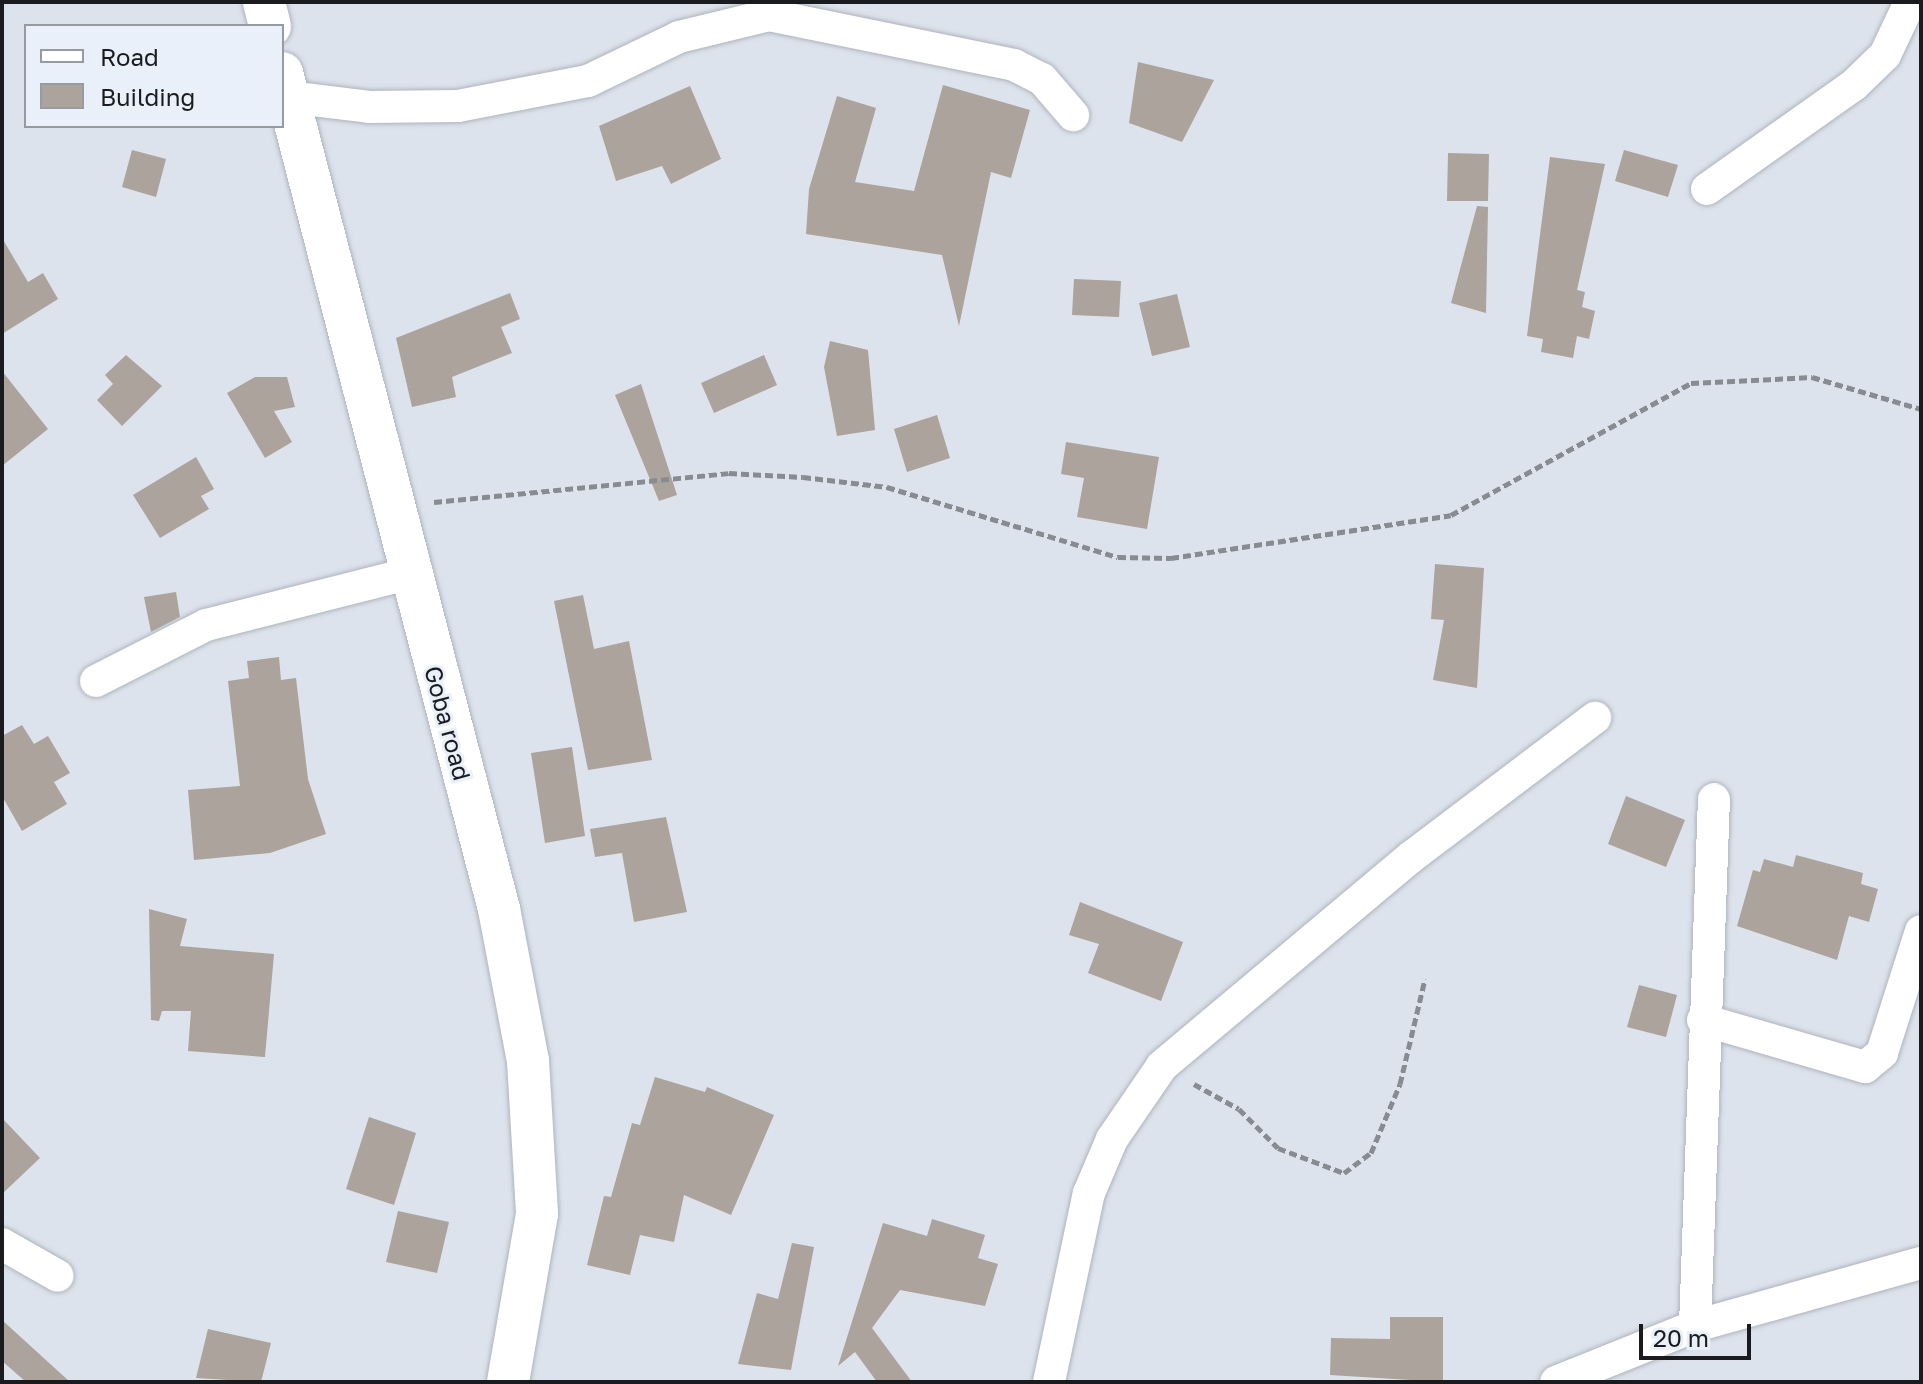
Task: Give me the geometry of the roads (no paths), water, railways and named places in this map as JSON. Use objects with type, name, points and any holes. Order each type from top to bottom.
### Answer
[{"type":"street","points":[[264,2],[270,24]]},
{"type":"street","points":[[1707,189],[1854,85],[1885,55],[1910,2]]},
{"type":"street","points":[[285,85],[369,107],[499,99],[588,81],[679,37],[769,15],[1014,65],[1042,79],[1073,115]]},
{"type":"street","name":"Goba road","points":[[285,85],[389,508],[499,909],[528,1061],[537,1214],[508,1382]]},
{"type":"street","points":[[96,681],[206,625],[407,574]]},
{"type":"street","points":[[1049,1382],[1089,1193],[1112,1139],[1162,1066],[1411,857],[1595,718]]},
{"type":"street","points":[[1695,1326],[1705,1169],[1703,1020],[1714,799]]},
{"type":"street","points":[[1703,1020],[1865,1067],[1882,1053],[1921,931]]},
{"type":"street","points":[[2,1244],[58,1276]]},
{"type":"street","points":[[1556,1382],[1695,1326],[1921,1263]]}]
